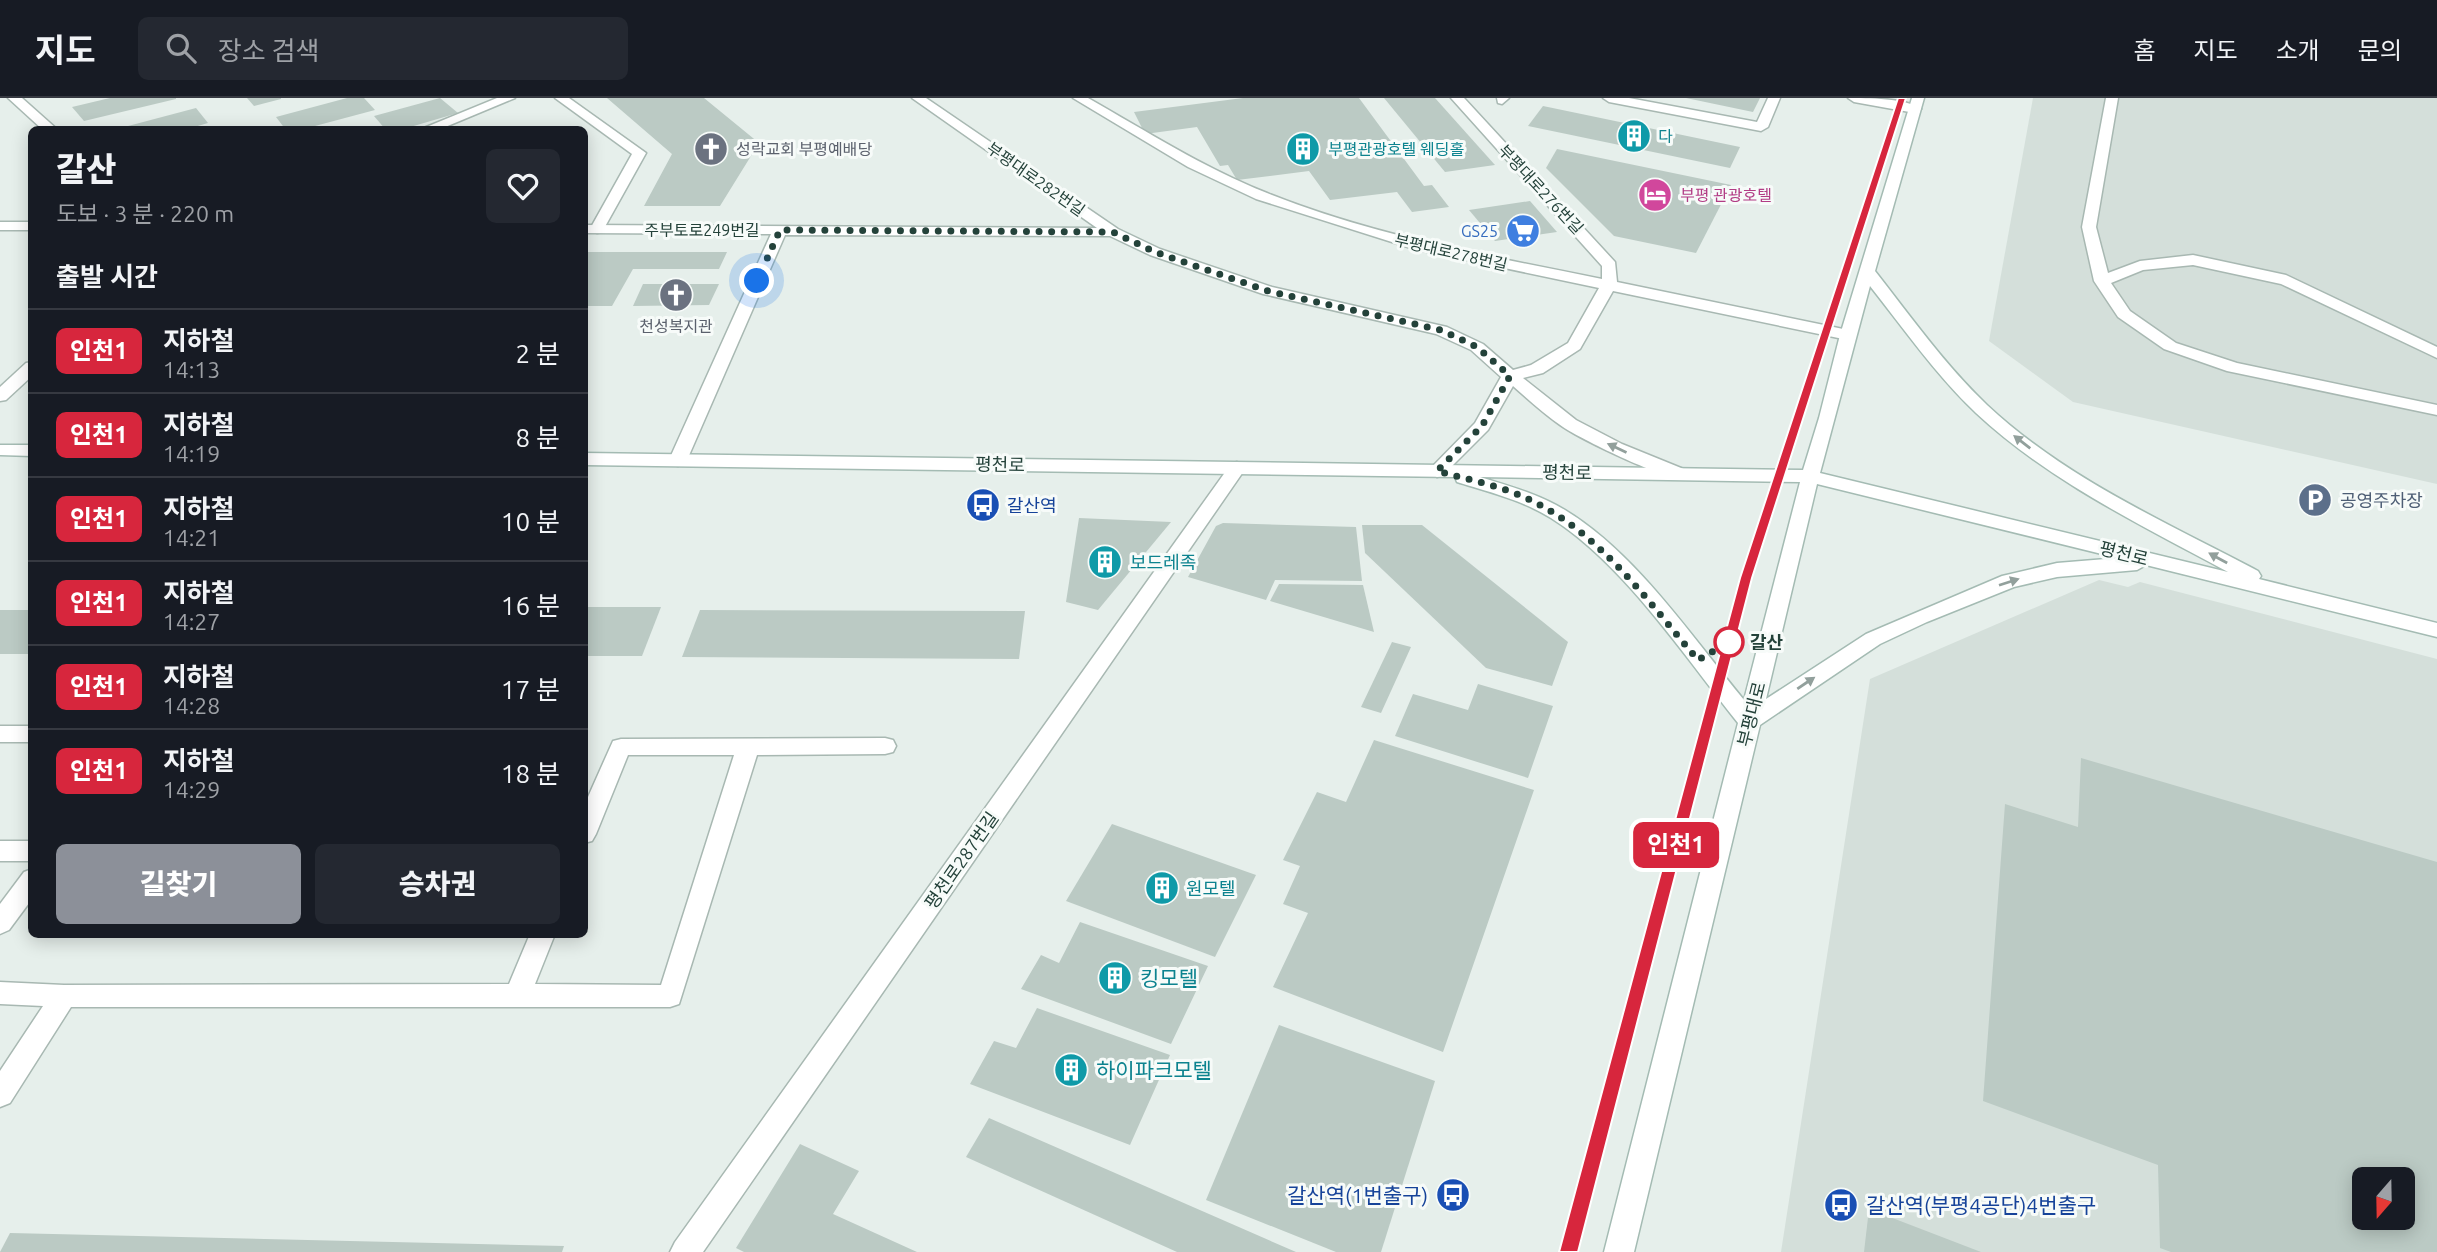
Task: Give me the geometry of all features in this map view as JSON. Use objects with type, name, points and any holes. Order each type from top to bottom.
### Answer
[{"type":"street","points":[[14,98],[47,126]]},
{"type":"street","points":[[436,126],[509,98]]},
{"type":"street","points":[[561,98],[639,153],[591,229]]},
{"type":"street","name":"부평대로282번길","points":[[918,98],[1113,232],[1155,252],[1268,291],[1441,330],[1477,347],[1570,424],[1616,449],[1680,474]]},
{"type":"street","name":"부평대로278번길","points":[[1079,98],[1193,164],[1261,195],[1419,246],[1848,335]]},
{"type":"street","name":"부평대로276번길","points":[[1457,98],[1610,264],[1609,284]]},
{"type":"street","points":[[1609,98],[1761,127],[1774,98]]},
{"type":"street","points":[[1854,98],[1916,104]]},
{"type":"street","points":[[2112,98],[2089,227],[2102,281],[2124,314],[2170,346],[2233,367],[2437,410]]},
{"type":"street","name":"부평대로","points":[[1619,1252],[1810,476],[1916,104]]},
{"type":"street","points":[[0,226],[28,226]]},
{"type":"street","name":"주부토로249번길","points":[[591,229],[1113,232]]},
{"type":"street","points":[[678,460],[780,230]]},
{"type":"street","points":[[2102,281],[2140,266],[2193,260],[2286,281],[2437,352]]},
{"type":"street","points":[[1867,271],[1944,368],[1983,411],[2028,447],[2095,491],[2277,591]]},
{"type":"street","points":[[1609,284],[1574,346],[1537,369],[1510,376],[1482,426],[1437,471],[1523,496],[1570,522],[1630,579],[1749,721],[1873,639],[1997,586],[2057,570],[2156,561]]},
{"type":"street","points":[[0,396],[28,371]]},
{"type":"street","points":[[0,450],[28,451]]},
{"type":"street","name":"평천로","points":[[588,459],[1810,476],[2437,630]]},
{"type":"street","name":"평천로287번길","points":[[685,1252],[1237,468]]},
{"type":"street","points":[[0,734],[28,734]]},
{"type":"street","points":[[588,825],[621,747],[885,746]]},
{"type":"street","points":[[0,993],[64,996],[670,996],[748,747]]},
{"type":"street","points":[[0,851],[28,851]]},
{"type":"street","points":[[0,923],[28,884]]},
{"type":"street","points":[[517,995],[541,938]]},
{"type":"street","points":[[0,1094],[64,996]]},
{"type":"shaded area","points":[[2033,98],[2437,98],[2437,484],[2073,402],[1989,341]]},
{"type":"shaded area","points":[[2099,580],[2128,587],[2140,582],[2437,659],[2437,1252],[1781,1252],[1870,679]]},
{"type":"building","points":[[110,98],[176,99],[84,121],[72,107]]},
{"type":"building","points":[[247,98],[281,98],[281,99],[254,106]]},
{"type":"building","points":[[347,98],[364,98],[375,110],[315,126],[283,126],[276,117]]},
{"type":"building","points":[[440,98],[458,113],[414,126],[383,126],[374,116]]},
{"type":"building","name":"성락교회 부평예배당","points":[[607,98],[704,98],[759,143],[720,206],[644,206],[672,154]]},
{"type":"building","name":"부평관광호텔 웨딩홀","points":[[1243,98],[1359,98],[1424,186],[1432,185],[1449,207],[1412,212],[1397,192],[1330,200],[1309,171],[1237,180],[1228,165],[1220,166],[1197,127],[1145,134],[1134,112]]},
{"type":"building","points":[[1384,98],[1435,98],[1495,165],[1445,172]]},
{"type":"building","points":[[1686,98],[1760,98],[1753,112]]},
{"type":"building","name":"다","points":[[1543,106],[1740,147],[1730,168],[1528,126]]},
{"type":"building","points":[[196,108],[208,123],[198,126],[128,126]]},
{"type":"building","name":"부평 관광호텔","points":[[1557,149],[1731,185],[1696,253],[1614,236],[1546,168]]},
{"type":"building","points":[[1530,201],[1557,232],[1495,241],[1469,210]]},
{"type":"building","points":[[588,252],[727,252],[719,269],[633,269],[612,306],[588,306]]},
{"type":"building","name":"천성복지관","points":[[643,284],[719,284],[709,305],[633,306]]},
{"type":"building","name":"보드레족","points":[[1079,518],[1171,522],[1098,610],[1066,602]]},
{"type":"building","points":[[1223,523],[1356,527],[1362,581],[1275,580],[1266,600],[1188,577],[1216,526]]},
{"type":"building","points":[[1362,525],[1422,525],[1568,642],[1552,686],[1486,668],[1365,553]]},
{"type":"building","points":[[1279,584],[1363,585],[1374,632],[1270,601]]},
{"type":"building","points":[[588,607],[661,607],[642,656],[588,656]]},
{"type":"building","points":[[0,610],[28,610],[28,654],[0,654]]},
{"type":"building","points":[[700,610],[1025,611],[1019,659],[682,657]]},
{"type":"building","points":[[1392,642],[1411,647],[1381,713],[1361,707]]},
{"type":"building","points":[[1478,684],[1553,706],[1528,778],[1395,736],[1413,694],[1468,710]]},
{"type":"building","points":[[1374,740],[1534,790],[1443,1052],[1273,987],[1308,913],[1283,904],[1300,866],[1283,860],[1317,792],[1346,802]]},
{"type":"building","points":[[2081,758],[2437,862],[2437,1252],[2171,1252],[2160,1248],[2158,1165],[1983,1101],[2005,804],[2078,827]]},
{"type":"building","name":"원모텔","points":[[1112,824],[1256,875],[1215,957],[1066,901]]},
{"type":"building","name":"킹모텔","points":[[1080,922],[1208,966],[1171,1044],[1021,989],[1041,955],[1059,963]]},
{"type":"building","name":"하이파크모텔","points":[[1037,1008],[1170,1055],[1130,1145],[970,1084],[994,1041],[1016,1048]]},
{"type":"building","points":[[1279,1025],[1435,1081],[1381,1252],[1336,1252],[1206,1200]]},
{"type":"building","points":[[989,1118],[1296,1252],[1177,1252],[966,1157]]},
{"type":"building","points":[[800,1144],[859,1171],[833,1214],[917,1252],[744,1252],[736,1248]]},
{"type":"building","points":[[1869,1209],[1981,1252],[1864,1252]]},
{"type":"building","points":[[10,1233],[564,1246],[562,1252],[0,1252]]},
{"type":"metro line","name":"인천1","points":[[1569,1252],[1746,578],[1902,98]]},
{"type":"place","name":"다","points":[[1634,136]]},
{"type":"place","name":"성락교회 부평예배당","points":[[711,149]]},
{"type":"place","name":"부평관광호텔 웨딩홀","points":[[1303,149]]},
{"type":"place","name":"부평 관광호텔","points":[[1655,195]]},
{"type":"place","name":"GS25","points":[[1523,231]]},
{"type":"place","name":"천성복지관","points":[[676,295]]},
{"type":"place","name":"공영주차장","points":[[2315,500]]},
{"type":"place","name":"갈산역","points":[[983,505]]},
{"type":"place","name":"보드레족","points":[[1105,562]]},
{"type":"place","name":"갈산","points":[[1729,642]]},
{"type":"place","name":"원모텔","points":[[1162,888]]},
{"type":"place","name":"킹모텔","points":[[1115,978]]},
{"type":"place","name":"하이파크모텔","points":[[1071,1070]]},
{"type":"place","name":"갈산역(1번출구)","points":[[1453,1195]]},
{"type":"place","name":"갈산역(부평4공단)4번출구","points":[[1841,1205]]},
{"type":"route","points":[[757,281],[780,230],[1113,232],[1155,252],[1268,291],[1441,330],[1477,347],[1510,376],[1482,426],[1437,471],[1523,496],[1570,522],[1630,579],[1698,660],[1729,642]]}]
